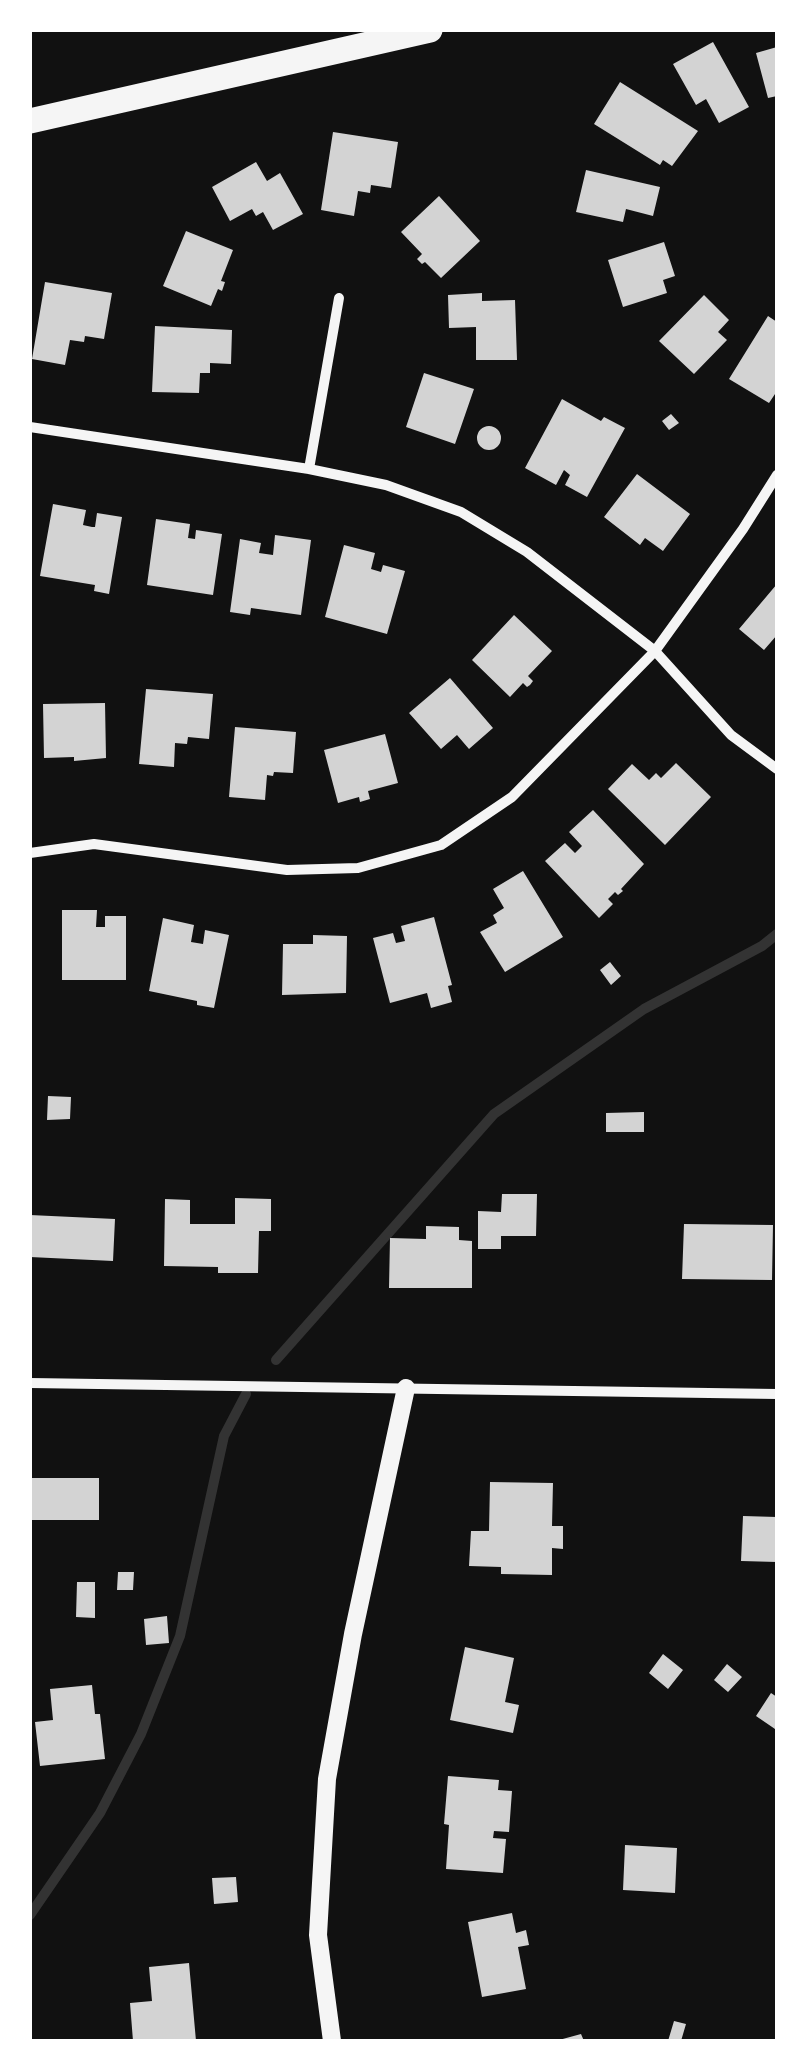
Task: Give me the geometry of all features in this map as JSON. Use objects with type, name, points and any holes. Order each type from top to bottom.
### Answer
[{"type":"main road","points":[[30,121],[430,30]]},
{"type":"street","points":[[310,469],[340,298]]},
{"type":"street","points":[[30,427],[310,469],[386,485],[461,512],[527,552],[655,651],[731,735],[777,768]]},
{"type":"street","points":[[30,852],[94,844],[305,869],[358,868],[441,845],[512,797],[655,651],[744,529],[777,475]]},
{"type":"street","points":[[30,1382],[777,1394]]},
{"type":"street","points":[[332,2041],[318,1935],[327,1780],[353,1634],[406,1388]]},
{"type":"building","points":[[713,42],[749,107],[719,123],[706,99],[696,105],[673,64]]},
{"type":"building","points":[[777,47],[777,96],[768,98],[756,53]]},
{"type":"building","points":[[620,82],[698,131],[672,166],[663,160],[660,165],[594,124]]},
{"type":"building","points":[[333,132],[398,142],[391,188],[371,185],[370,193],[358,191],[354,216],[321,210]]},
{"type":"building","points":[[256,162],[267,181],[280,173],[303,214],[273,230],[263,212],[256,216],[252,209],[230,221],[212,187]]},
{"type":"building","points":[[586,170],[660,187],[653,216],[626,209],[623,222],[576,212]]},
{"type":"building","points":[[439,196],[480,241],[441,278],[417,259],[422,254],[401,232]]},
{"type":"building","points":[[186,231],[233,250],[221,281],[225,282],[222,291],[218,289],[211,306],[163,286]]},
{"type":"building","points":[[664,242],[675,276],[663,280],[667,293],[623,307],[608,260]]},
{"type":"building","points":[[45,282],[112,293],[104,339],[85,336],[84,342],[70,340],[65,365],[32,359]]},
{"type":"building","points":[[482,293],[482,301],[515,300],[517,360],[476,360],[476,327],[449,328],[448,295]]},
{"type":"building","points":[[704,295],[729,320],[718,332],[727,340],[694,374],[659,341]]},
{"type":"building","points":[[768,316],[777,322],[777,391],[769,403],[729,379]]},
{"type":"building","points":[[155,326],[232,330],[231,364],[210,363],[210,373],[200,373],[199,393],[152,392]]},
{"type":"building","points":[[424,373],[474,389],[455,444],[406,427]]},
{"type":"building","points":[[562,399],[601,421],[604,417],[625,428],[587,497],[565,485],[570,475],[564,470],[556,485],[525,468]]},
{"type":"building","points":[[671,414],[679,423],[669,430],[662,421]]},
{"type":"building","points":[[489,426],[498,429],[498,447],[489,450],[480,447],[477,438],[480,429]]},
{"type":"building","points":[[637,474],[690,514],[663,551],[645,538],[640,545],[604,517]]},
{"type":"building","points":[[53,504],[86,510],[83,525],[92,527],[97,513],[122,517],[109,594],[94,591],[95,585],[40,576]]},
{"type":"building","points":[[156,519],[190,524],[188,538],[195,539],[196,530],[222,534],[213,595],[147,585]]},
{"type":"building","points":[[275,535],[311,540],[301,615],[251,608],[250,615],[230,612],[240,539],[261,543],[259,553],[273,555]]},
{"type":"building","points":[[344,545],[375,553],[371,569],[381,572],[383,565],[405,571],[387,634],[325,617]]},
{"type":"building","points":[[777,584],[777,635],[764,650],[739,629]]},
{"type":"building","points":[[514,615],[552,651],[528,676],[533,681],[530,685],[523,683],[510,697],[472,660]]},
{"type":"building","points":[[450,678],[493,728],[469,749],[457,735],[441,749],[409,713]]},
{"type":"building","points":[[146,689],[213,694],[209,739],[188,737],[187,744],[175,743],[174,767],[139,764]]},
{"type":"building","points":[[105,703],[106,758],[44,758],[43,704]]},
{"type":"building","points":[[235,727],[296,732],[293,773],[267,775],[265,800],[229,797]]},
{"type":"building","points":[[385,734],[398,783],[368,791],[370,799],[360,802],[359,797],[338,803],[324,750]]},
{"type":"building","points":[[676,763],[711,797],[665,845],[608,789],[632,764],[649,780],[656,773],[661,778]]},
{"type":"building","points":[[593,810],[644,864],[623,891],[608,899],[613,904],[599,918],[545,861],[565,843],[575,853],[582,846],[569,832]]},
{"type":"building","points":[[523,871],[563,937],[505,972],[480,932],[497,923],[493,915],[504,908],[493,889]]},
{"type":"building","points":[[62,910],[97,910],[96,927],[105,927],[105,916],[126,916],[126,980],[62,980]]},
{"type":"building","points":[[434,917],[452,985],[448,986],[452,1002],[431,1008],[427,993],[390,1003],[373,938],[393,933],[396,943],[405,941],[401,926]]},
{"type":"building","points":[[163,918],[194,925],[191,942],[203,944],[205,930],[229,935],[214,1008],[149,991]]},
{"type":"building","points":[[313,935],[347,936],[346,993],[282,995],[283,944],[313,944]]},
{"type":"building","points":[[610,962],[621,976],[611,985],[600,970]]},
{"type":"building","points":[[48,1096],[71,1097],[70,1119],[47,1120]]},
{"type":"building","points":[[644,1112],[644,1132],[606,1132],[606,1113]]},
{"type":"building","points":[[502,1194],[537,1194],[536,1236],[501,1236],[501,1249],[478,1249],[478,1211],[501,1212]]},
{"type":"building","points":[[235,1198],[271,1199],[271,1231],[259,1231],[258,1273],[218,1273],[218,1267],[164,1266],[165,1199],[190,1200],[190,1224],[235,1224]]},
{"type":"building","points":[[30,1215],[115,1219],[113,1261],[30,1257]]},
{"type":"building","points":[[684,1224],[773,1225],[772,1280],[682,1279]]},
{"type":"building","points":[[426,1226],[459,1227],[459,1240],[472,1241],[472,1288],[389,1288],[390,1238],[426,1239]]},
{"type":"building","points":[[30,1478],[99,1478],[99,1520],[30,1520]]},
{"type":"building","points":[[490,1482],[553,1483],[552,1526],[563,1526],[563,1549],[552,1548],[552,1575],[501,1574],[501,1567],[469,1566],[471,1531],[489,1531]]},
{"type":"building","points":[[743,1516],[777,1517],[777,1562],[741,1561]]},
{"type":"building","points":[[118,1572],[134,1572],[133,1590],[117,1590]]},
{"type":"building","points":[[77,1582],[95,1582],[95,1618],[76,1617]]},
{"type":"building","points":[[167,1616],[169,1643],[146,1645],[144,1619]]},
{"type":"building","points":[[465,1647],[514,1658],[505,1702],[519,1705],[513,1733],[450,1720]]},
{"type":"building","points":[[663,1654],[683,1670],[668,1689],[649,1673]]},
{"type":"building","points":[[727,1664],[742,1677],[728,1692],[714,1680]]},
{"type":"building","points":[[92,1685],[105,1759],[40,1766],[35,1722],[53,1720],[50,1689]]},
{"type":"building","points":[[771,1693],[777,1697],[775,1729],[756,1716]]},
{"type":"building","points":[[448,1776],[499,1780],[498,1790],[512,1791],[509,1832],[494,1831],[493,1838],[506,1839],[503,1873],[446,1869]]},
{"type":"building","points":[[625,1845],[677,1848],[675,1893],[623,1890]]},
{"type":"building","points":[[236,1877],[238,1902],[214,1904],[212,1878]]},
{"type":"building","points":[[512,1913],[516,1933],[526,1930],[529,1945],[518,1947],[526,1989],[482,1997],[468,1922]]},
{"type":"building","points":[[189,1963],[196,2041],[133,2041],[130,2003],[152,2001],[149,1967]]},
{"type":"building","points":[[674,2021],[686,2024],[681,2041],[668,2041]]},
{"type":"building","points":[[581,2034],[584,2041],[559,2041],[559,2040]]},
{"type":"waterway","points":[[276,1360],[494,1114],[644,1009],[762,946],[777,934]]},
{"type":"waterway","points":[[30,1915],[100,1813],[141,1734],[180,1636],[224,1436],[246,1394]]}]
